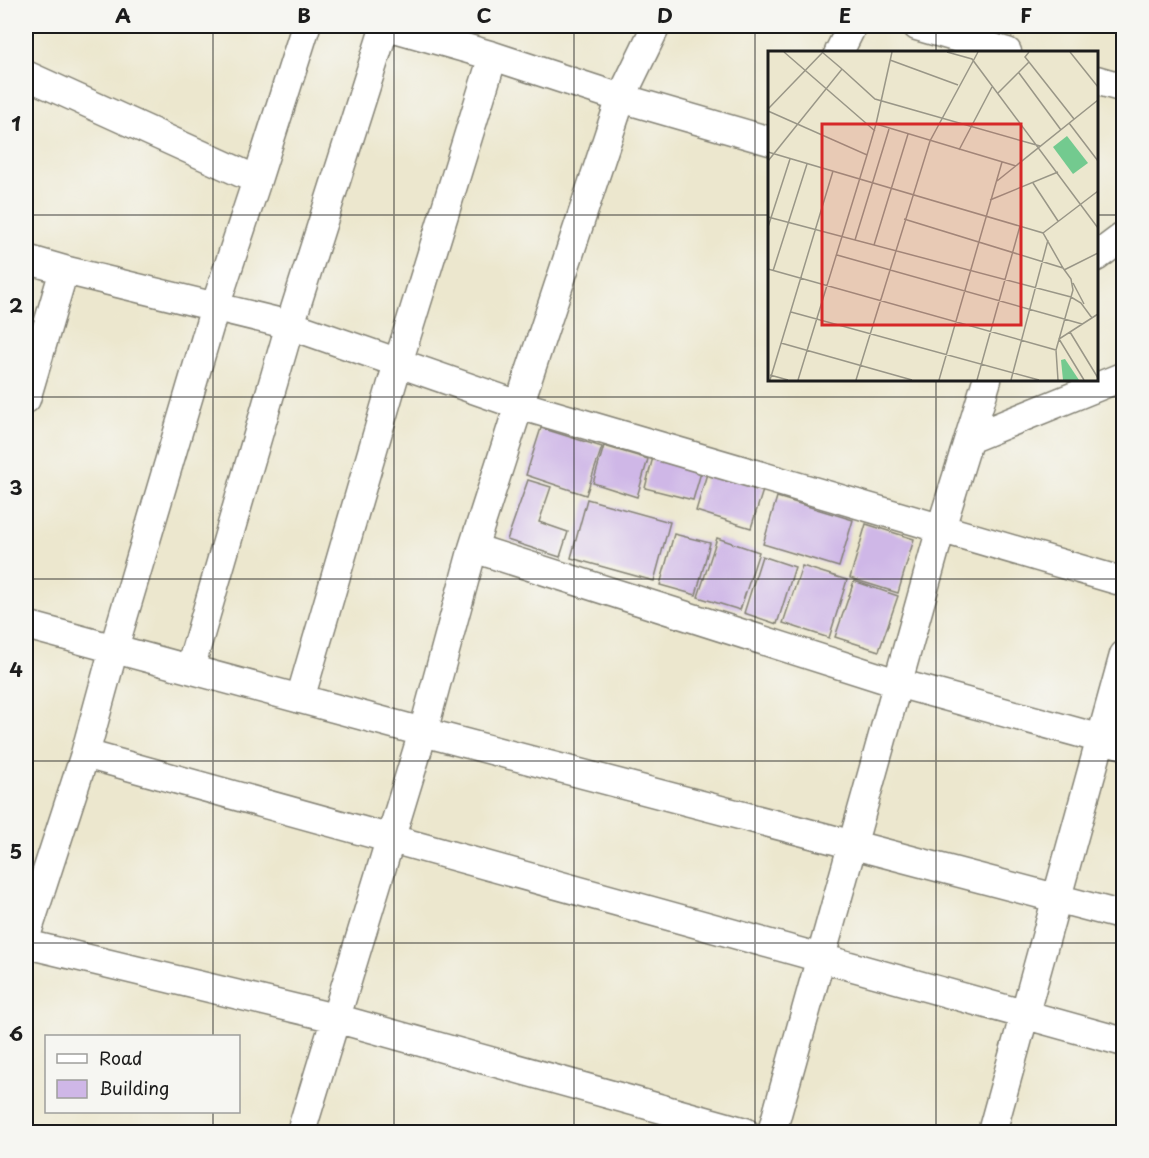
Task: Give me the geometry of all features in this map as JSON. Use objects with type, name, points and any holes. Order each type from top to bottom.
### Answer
[{"type":"street","points":[[190,669],[290,326],[387,26],[768,140]]},
{"type":"street","points":[[301,1132],[423,732],[473,548],[519,405],[621,98],[657,26]]},
{"type":"street","points":[[840,51],[852,26]]},
{"type":"street","points":[[917,26],[1004,51]]},
{"type":"street","points":[[26,936],[85,754],[215,307],[257,180],[297,31]]},
{"type":"street","points":[[300,699],[398,363],[493,56]]},
{"type":"street","points":[[26,75],[257,180]]},
{"type":"street","points":[[1098,81],[1124,88]]},
{"type":"street","points":[[26,259],[290,326],[519,405],[1124,582]]},
{"type":"street","points":[[26,399],[64,270]]},
{"type":"street","points":[[969,439],[1124,376]]},
{"type":"street","points":[[772,1132],[941,528],[987,381]]},
{"type":"street","points":[[473,548],[897,683],[1112,742]]},
{"type":"street","points":[[26,625],[1124,916]]},
{"type":"street","points":[[992,1132],[1057,899],[1112,742],[1124,655]]},
{"type":"street","points":[[85,754],[1124,1042]]},
{"type":"street","points":[[26,944],[336,1018],[746,1132]]},
{"type":"building","points":[[541,428],[602,447],[586,495],[526,475]]},
{"type":"building","points":[[604,446],[648,459],[637,497],[593,483]]},
{"type":"building","points":[[653,457],[702,469],[693,500],[645,488]]},
{"type":"building","points":[[708,470],[764,487],[751,528],[696,511]]},
{"type":"building","points":[[528,480],[551,487],[539,522],[568,532],[560,557],[507,540]]},
{"type":"building","points":[[777,497],[853,520],[839,567],[763,544]]},
{"type":"building","points":[[587,499],[670,522],[654,581],[571,558]]},
{"type":"building","points":[[866,524],[914,539],[898,593],[850,578]]},
{"type":"building","points":[[674,534],[710,543],[696,595],[660,585]]},
{"type":"building","points":[[717,538],[759,552],[740,610],[698,597]]},
{"type":"building","points":[[762,556],[795,567],[777,624],[744,613]]},
{"type":"building","points":[[802,566],[847,580],[829,638],[783,623]]},
{"type":"building","points":[[854,581],[898,596],[879,651],[835,637]]}]
